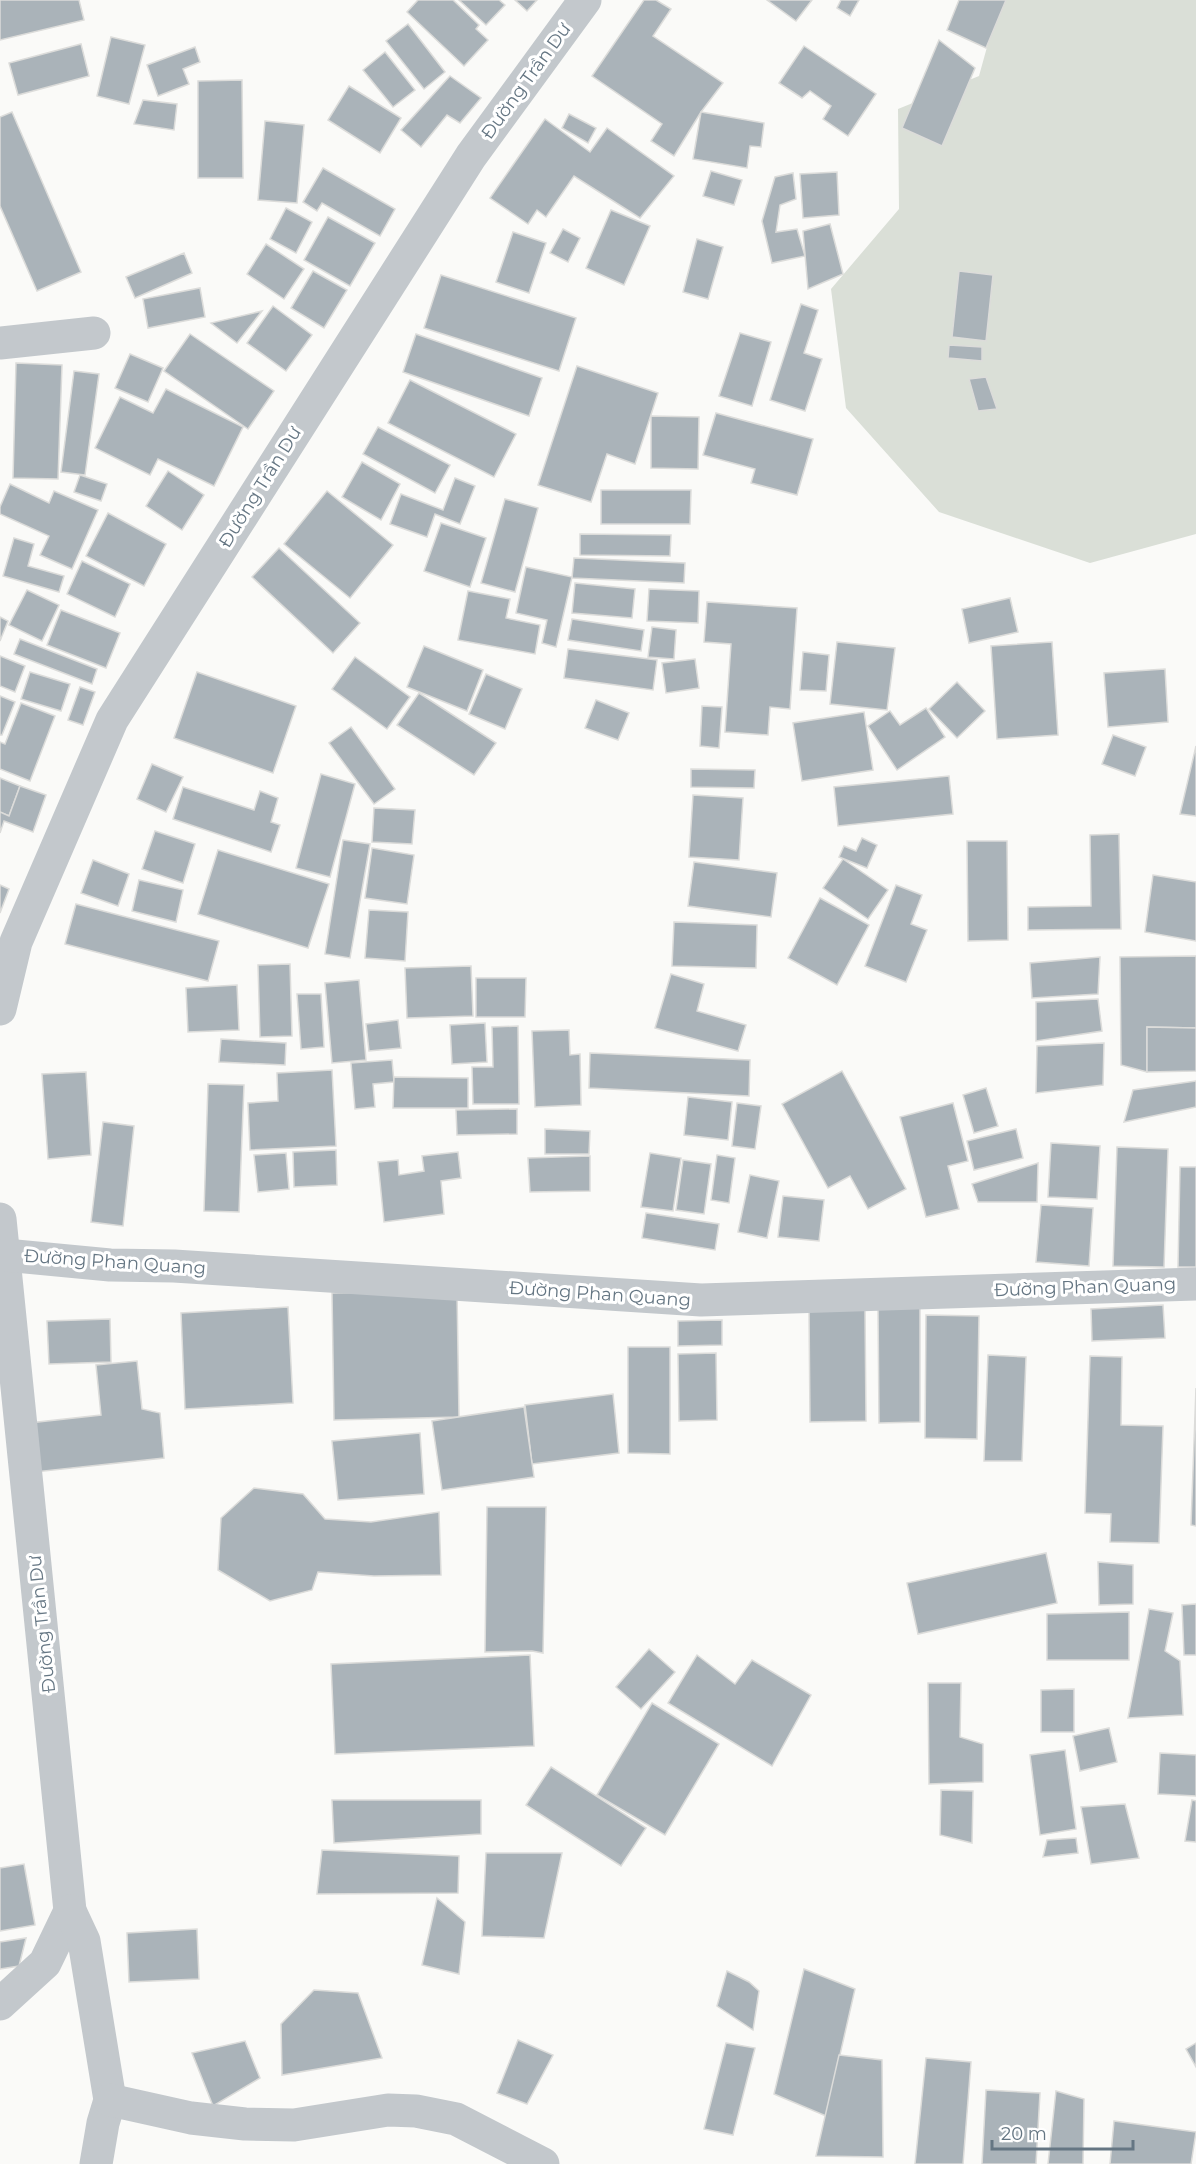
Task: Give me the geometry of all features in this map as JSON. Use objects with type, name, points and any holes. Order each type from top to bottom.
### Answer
[{"type":"street","name":"Đường Trần Dư","points":[[0,1009],[16,942],[112,720],[471,156],[585,0]]},
{"type":"street","points":[[0,343],[94,333]]},
{"type":"street","name":"Đường Trần Dư","points":[[0,1219],[70,1911]]},
{"type":"street","name":"Đường Phan Quang","points":[[5,1255],[110,1265],[174,1266],[701,1300],[1196,1284]]},
{"type":"street","points":[[0,2004],[45,1963],[70,1911]]},
{"type":"street","points":[[70,1911],[84,1941],[110,2100],[103,2123],[96,2164]]},
{"type":"street","points":[[110,2100],[190,2118],[244,2124],[294,2125],[388,2110],[416,2111],[456,2119],[543,2164]]},
{"type":"shaded area","points":[[1000,0],[1196,0],[1196,534],[1090,563],[939,512],[846,408],[831,289],[899,209],[898,109],[979,76]]},
{"type":"building","points":[[0,0],[79,0],[84,20],[0,40]]},
{"type":"building","points":[[418,0],[453,0],[479,25],[476,29],[488,40],[464,66],[407,12]]},
{"type":"building","points":[[459,0],[499,0],[505,5],[486,25]]},
{"type":"building","points":[[515,0],[537,0],[527,11]]},
{"type":"building","points":[[644,0],[656,0],[671,9],[653,36],[723,83],[701,112],[674,156],[651,141],[662,124],[592,76]]},
{"type":"building","points":[[767,0],[812,0],[796,21]]},
{"type":"building","points":[[841,0],[859,0],[850,16],[837,8]]},
{"type":"building","points":[[959,0],[1006,0],[986,48],[947,30]]},
{"type":"building","points":[[408,24],[445,72],[424,89],[386,41]]},
{"type":"building","points":[[111,37],[145,45],[129,104],[97,96]]},
{"type":"building","points":[[939,40],[975,68],[942,146],[902,128]]},
{"type":"building","points":[[81,44],[89,76],[18,95],[9,63]]},
{"type":"building","points":[[804,46],[876,94],[848,136],[823,119],[831,106],[810,91],[802,98],[779,83]]},
{"type":"building","points":[[195,47],[200,62],[183,69],[189,84],[158,96],[147,65]]},
{"type":"building","points":[[385,52],[415,90],[393,107],[363,70]]},
{"type":"building","points":[[450,76],[481,98],[460,123],[447,115],[421,147],[401,130]]},
{"type":"building","points":[[242,80],[243,178],[198,178],[198,81]]},
{"type":"building","points":[[349,86],[401,118],[380,153],[328,120]]},
{"type":"building","points":[[143,100],[177,104],[174,130],[134,124]]},
{"type":"building","points":[[12,112],[81,272],[37,291],[0,206],[0,117]]},
{"type":"building","points":[[701,112],[764,123],[761,147],[750,146],[747,168],[693,159]]},
{"type":"building","points":[[569,114],[596,128],[588,143],[562,128]]},
{"type":"building","points":[[545,119],[590,152],[607,128],[674,176],[640,218],[574,176],[546,217],[537,210],[528,224],[490,198]]},
{"type":"building","points":[[265,121],[304,125],[297,203],[258,200]]},
{"type":"building","points":[[323,168],[395,209],[380,236],[322,203],[317,211],[303,202]]},
{"type":"building","points":[[711,171],[742,180],[734,205],[703,196]]},
{"type":"building","points":[[837,172],[839,215],[803,218],[800,174]]},
{"type":"building","points":[[793,173],[796,199],[780,205],[776,232],[797,229],[805,256],[772,263],[762,221],[775,177]]},
{"type":"building","points":[[286,208],[312,222],[296,253],[270,239]]},
{"type":"building","points":[[611,210],[650,226],[624,285],[586,268]]},
{"type":"building","points":[[328,217],[375,243],[350,286],[304,260]]},
{"type":"building","points":[[830,224],[843,274],[808,289],[803,231]]},
{"type":"building","points":[[563,229],[580,238],[568,262],[550,253]]},
{"type":"building","points":[[513,232],[546,243],[529,293],[496,282]]},
{"type":"building","points":[[697,239],[723,247],[708,299],[683,292]]},
{"type":"building","points":[[266,244],[304,269],[284,299],[247,274]]},
{"type":"building","points":[[184,253],[192,273],[135,298],[126,277]]},
{"type":"building","points":[[313,271],[347,290],[324,328],[291,308]]},
{"type":"building","points":[[959,271],[993,275],[986,341],[952,337]]},
{"type":"building","points":[[441,275],[576,318],[559,371],[424,328]]},
{"type":"building","points":[[200,288],[205,317],[148,328],[143,299]]},
{"type":"building","points":[[801,304],[818,310],[804,353],[822,359],[805,411],[770,400]]},
{"type":"building","points":[[273,306],[312,335],[286,371],[247,343]]},
{"type":"building","points":[[262,311],[237,343],[211,323]]},
{"type":"building","points":[[740,333],[771,342],[752,406],[719,396]]},
{"type":"building","points":[[190,334],[274,391],[248,429],[164,371]]},
{"type":"building","points":[[416,334],[542,378],[529,416],[403,372]]},
{"type":"building","points":[[949,345],[982,347],[982,361],[948,358]]},
{"type":"building","points":[[130,354],[163,368],[148,402],[115,388]]},
{"type":"building","points":[[16,363],[62,365],[58,479],[13,478]]},
{"type":"building","points":[[577,366],[658,393],[635,464],[607,454],[591,502],[538,485]]},
{"type":"building","points":[[74,371],[99,374],[85,475],[61,472]]},
{"type":"building","points":[[986,377],[997,409],[978,411],[969,379]]},
{"type":"building","points":[[410,380],[516,434],[494,477],[388,423]]},
{"type":"building","points":[[166,389],[243,427],[214,486],[158,459],[150,475],[95,448],[120,397],[153,413]]},
{"type":"building","points":[[716,413],[813,439],[797,495],[751,483],[755,469],[703,455]]},
{"type":"building","points":[[651,416],[699,417],[698,469],[651,468]]},
{"type":"building","points":[[378,427],[450,465],[435,493],[363,454]]},
{"type":"building","points":[[362,462],[400,484],[381,520],[342,497]]},
{"type":"building","points":[[168,471],[204,495],[182,530],[146,506]]},
{"type":"building","points":[[80,475],[107,484],[101,501],[74,492]]},
{"type":"building","points":[[455,478],[475,486],[460,524],[435,514],[427,537],[390,524],[401,494],[443,510]]},
{"type":"building","points":[[10,484],[49,503],[54,491],[98,510],[72,569],[40,555],[49,536],[0,514],[0,507]]},
{"type":"building","points":[[601,490],[691,490],[690,524],[601,524]]},
{"type":"building","points":[[327,491],[393,545],[350,598],[284,544]]},
{"type":"building","points":[[505,499],[538,508],[515,592],[481,583]]},
{"type":"building","points":[[108,513],[166,544],[144,586],[86,556]]},
{"type":"building","points":[[441,523],[486,538],[470,587],[424,571]]},
{"type":"building","points":[[580,534],[671,535],[670,556],[580,555]]},
{"type":"building","points":[[14,538],[34,544],[28,566],[64,576],[59,592],[3,576]]},
{"type":"building","points":[[279,548],[360,623],[333,653],[252,577]]},
{"type":"building","points":[[574,558],[685,563],[684,583],[572,578]]},
{"type":"building","points":[[82,561],[130,584],[115,617],[67,594]]},
{"type":"building","points":[[526,567],[572,577],[556,647],[542,643],[547,620],[516,613]]},
{"type":"building","points":[[575,583],[635,589],[632,618],[572,613]]},
{"type":"building","points":[[649,589],[699,591],[698,623],[647,621]]},
{"type":"building","points":[[27,590],[59,605],[42,641],[9,625]]},
{"type":"building","points":[[468,591],[510,599],[506,618],[540,625],[535,654],[458,640]]},
{"type":"building","points":[[1010,598],[1018,632],[969,643],[962,609]]},
{"type":"building","points":[[707,602],[797,608],[790,709],[770,707],[768,735],[725,732],[731,644],[704,642]]},
{"type":"building","points":[[61,610],[120,633],[106,668],[47,645]]},
{"type":"building","points":[[0,617],[8,621],[0,641]]},
{"type":"building","points":[[572,619],[644,630],[641,651],[568,640]]},
{"type":"building","points":[[652,627],[676,630],[674,659],[648,657]]},
{"type":"building","points":[[20,639],[97,669],[92,684],[14,654]]},
{"type":"building","points":[[837,642],[895,648],[887,710],[830,704]]},
{"type":"building","points":[[1052,642],[1058,735],[997,739],[991,646]]},
{"type":"building","points":[[424,646],[483,670],[467,711],[407,687]]},
{"type":"building","points":[[568,649],[657,660],[653,690],[564,678]]},
{"type":"building","points":[[803,652],[829,655],[826,691],[800,690]]},
{"type":"building","points":[[0,656],[25,666],[15,692],[0,686]]},
{"type":"building","points":[[355,657],[410,697],[387,729],[332,689]]},
{"type":"building","points":[[695,659],[699,688],[666,693],[662,663]]},
{"type":"building","points":[[1165,669],[1168,722],[1108,727],[1104,673]]},
{"type":"building","points":[[30,672],[70,684],[61,711],[21,699]]},
{"type":"building","points":[[197,672],[296,706],[273,773],[174,738]]},
{"type":"building","points":[[486,674],[522,689],[505,729],[469,714]]},
{"type":"building","points":[[957,682],[985,711],[957,738],[929,709]]},
{"type":"building","points":[[80,687],[95,692],[83,725],[68,720]]},
{"type":"building","points":[[419,693],[496,743],[474,775],[397,725]]},
{"type":"building","points":[[0,696],[15,702],[2,735],[0,735]]},
{"type":"building","points":[[596,700],[629,713],[618,740],[585,728]]},
{"type":"building","points":[[21,703],[55,716],[30,781],[0,769],[0,742],[5,744]]},
{"type":"building","points":[[702,706],[722,707],[719,748],[700,746]]},
{"type":"building","points":[[926,708],[945,737],[897,770],[868,726],[890,711],[900,725]]},
{"type":"building","points":[[864,712],[873,770],[802,781],[793,723]]},
{"type":"building","points":[[351,727],[395,789],[374,804],[329,743]]},
{"type":"building","points":[[1113,735],[1146,747],[1135,776],[1102,764]]},
{"type":"building","points":[[1196,746],[1196,816],[1180,814]]},
{"type":"building","points":[[152,764],[183,777],[166,812],[137,799]]},
{"type":"building","points":[[691,769],[755,770],[754,788],[691,787]]},
{"type":"building","points":[[321,774],[355,784],[330,877],[296,868]]},
{"type":"building","points":[[949,776],[953,814],[838,826],[834,787]]},
{"type":"building","points":[[0,778],[20,786],[9,816],[0,812]]},
{"type":"building","points":[[20,786],[46,795],[33,832],[4,821],[0,833],[0,812],[9,816]]},
{"type":"building","points":[[183,787],[254,810],[260,791],[278,798],[271,822],[280,825],[271,852],[173,819]]},
{"type":"building","points":[[693,795],[743,798],[739,860],[689,857]]},
{"type":"building","points":[[374,808],[415,810],[412,844],[372,842]]},
{"type":"building","points":[[155,831],[195,844],[183,883],[142,869]]},
{"type":"building","points":[[1119,834],[1121,929],[1028,930],[1028,907],[1091,906],[1090,835]]},
{"type":"building","points":[[862,838],[877,845],[867,868],[839,857],[844,846],[856,851]]},
{"type":"building","points":[[343,840],[370,844],[350,958],[325,954]]},
{"type":"building","points":[[967,841],[1007,841],[1008,940],[968,941]]},
{"type":"building","points":[[372,848],[414,855],[407,904],[365,898]]},
{"type":"building","points":[[218,850],[329,884],[308,948],[198,914]]},
{"type":"building","points":[[843,859],[888,890],[868,919],[823,888]]},
{"type":"building","points":[[93,860],[129,874],[118,906],[81,893]]},
{"type":"building","points":[[694,862],[777,873],[771,917],[688,906]]},
{"type":"building","points":[[1153,875],[1196,882],[1196,941],[1145,932]]},
{"type":"building","points":[[139,880],[183,890],[176,922],[132,911]]},
{"type":"building","points":[[0,885],[9,889],[0,913]]},
{"type":"building","points":[[896,885],[922,895],[911,924],[927,930],[906,982],[865,966]]},
{"type":"building","points":[[820,898],[869,925],[837,985],[788,958]]},
{"type":"building","points":[[76,904],[219,941],[208,981],[65,944]]},
{"type":"building","points":[[369,910],[408,912],[405,961],[365,958]]},
{"type":"building","points":[[674,922],[757,925],[756,968],[672,966]]},
{"type":"building","points":[[1196,956],[1196,1028],[1147,1027],[1147,1072],[1121,1065],[1120,957]]},
{"type":"building","points":[[1100,957],[1098,994],[1032,998],[1030,963]]},
{"type":"building","points":[[290,964],[292,1036],[260,1037],[258,965]]},
{"type":"building","points":[[471,966],[473,1016],[407,1018],[405,968]]},
{"type":"building","points":[[671,974],[704,984],[697,1011],[746,1025],[738,1051],[655,1028]]},
{"type":"building","points":[[476,978],[526,978],[525,1017],[476,1017]]},
{"type":"building","points":[[359,980],[366,1060],[332,1063],[325,983]]},
{"type":"building","points":[[237,985],[239,1030],[188,1032],[186,988]]},
{"type":"building","points":[[297,994],[321,994],[324,1047],[301,1049]]},
{"type":"building","points":[[1098,999],[1102,1031],[1036,1041],[1036,1002]]},
{"type":"building","points":[[398,1020],[401,1048],[369,1051],[366,1024]]},
{"type":"building","points":[[485,1023],[487,1062],[452,1064],[450,1025]]},
{"type":"building","points":[[518,1026],[519,1104],[473,1104],[472,1067],[493,1067],[492,1027]]},
{"type":"building","points":[[1147,1027],[1196,1028],[1196,1071],[1147,1072]]},
{"type":"building","points":[[569,1030],[570,1055],[580,1054],[581,1105],[535,1107],[532,1031]]},
{"type":"building","points":[[221,1039],[286,1043],[285,1065],[219,1062]]},
{"type":"building","points":[[1104,1043],[1103,1085],[1036,1093],[1037,1046]]},
{"type":"building","points":[[590,1053],[750,1060],[749,1096],[589,1088]]},
{"type":"building","points":[[392,1060],[394,1082],[373,1084],[375,1107],[355,1109],[351,1063]]},
{"type":"building","points":[[332,1070],[336,1146],[250,1150],[248,1103],[278,1101],[277,1073]]},
{"type":"building","points":[[842,1071],[906,1189],[868,1209],[850,1176],[828,1188],[782,1104]]},
{"type":"building","points":[[86,1072],[91,1155],[48,1159],[42,1074]]},
{"type":"building","points":[[394,1077],[468,1078],[468,1108],[393,1108]]},
{"type":"building","points":[[1196,1081],[1196,1107],[1124,1122],[1133,1090]]},
{"type":"building","points":[[208,1084],[244,1085],[239,1212],[204,1211]]},
{"type":"building","points":[[986,1088],[998,1126],[974,1133],[963,1095]]},
{"type":"building","points":[[688,1097],[732,1102],[728,1140],[684,1135]]},
{"type":"building","points":[[737,1103],[761,1106],[755,1149],[732,1146]]},
{"type":"building","points":[[953,1103],[968,1161],[948,1166],[959,1209],[926,1217],[900,1117]]},
{"type":"building","points":[[517,1109],[517,1134],[457,1135],[456,1110]]},
{"type":"building","points":[[103,1122],[134,1126],[123,1226],[91,1222]]},
{"type":"building","points":[[545,1129],[590,1131],[589,1154],[545,1154]]},
{"type":"building","points":[[1016,1129],[1023,1158],[974,1170],[967,1141]]},
{"type":"building","points":[[1051,1143],[1100,1146],[1097,1199],[1048,1197]]},
{"type":"building","points":[[1117,1147],[1168,1149],[1164,1267],[1113,1266]]},
{"type":"building","points":[[336,1150],[337,1185],[294,1187],[293,1152]]},
{"type":"building","points":[[458,1152],[461,1178],[441,1181],[444,1214],[384,1222],[378,1162],[398,1160],[399,1175],[424,1171],[422,1156]]},
{"type":"building","points":[[286,1153],[289,1189],[258,1192],[254,1155]]},
{"type":"building","points":[[650,1153],[681,1158],[673,1211],[641,1207]]},
{"type":"building","points":[[717,1155],[735,1158],[729,1203],[711,1200]]},
{"type":"building","points":[[590,1156],[590,1191],[530,1192],[528,1158]]},
{"type":"building","points":[[683,1160],[711,1164],[704,1214],[676,1210]]},
{"type":"building","points":[[1038,1163],[1037,1202],[978,1202],[972,1184]]},
{"type":"building","points":[[1180,1167],[1196,1167],[1196,1267],[1178,1267]]},
{"type":"building","points":[[750,1175],[779,1181],[767,1238],[738,1232]]},
{"type":"building","points":[[783,1196],[824,1200],[819,1241],[778,1237]]},
{"type":"building","points":[[1041,1205],[1093,1208],[1089,1266],[1036,1262]]},
{"type":"building","points":[[646,1213],[719,1224],[715,1250],[642,1238]]},
{"type":"building","points":[[457,1291],[459,1417],[334,1420],[332,1293]]},
{"type":"building","points":[[1163,1305],[1165,1338],[1092,1341],[1091,1309]]},
{"type":"building","points":[[288,1307],[293,1403],[185,1409],[181,1313]]},
{"type":"building","points":[[878,1308],[920,1308],[920,1422],[879,1423]]},
{"type":"building","points":[[865,1309],[866,1421],[810,1422],[809,1310]]},
{"type":"building","points":[[926,1315],[979,1316],[977,1439],[925,1438]]},
{"type":"building","points":[[110,1319],[111,1362],[49,1364],[47,1321]]},
{"type":"building","points":[[722,1320],[722,1345],[678,1346],[678,1321]]},
{"type":"building","points":[[628,1347],[670,1347],[670,1454],[628,1453]]},
{"type":"building","points":[[716,1353],[717,1420],[679,1421],[678,1354]]},
{"type":"building","points":[[988,1355],[1026,1357],[1022,1461],[984,1461]]},
{"type":"building","points":[[1090,1356],[1122,1357],[1121,1425],[1163,1426],[1159,1543],[1110,1542],[1111,1514],[1085,1513]]},
{"type":"building","points":[[137,1361],[142,1409],[160,1413],[164,1458],[35,1472],[29,1423],[101,1415],[96,1365]]},
{"type":"building","points":[[1196,1388],[1196,1526],[1191,1525]]},
{"type":"building","points":[[613,1394],[619,1453],[532,1464],[525,1405]]},
{"type":"building","points":[[524,1407],[534,1477],[442,1490],[432,1421]]},
{"type":"building","points":[[420,1433],[424,1494],[338,1500],[332,1441]]},
{"type":"building","points":[[254,1488],[303,1494],[325,1519],[371,1522],[439,1512],[441,1575],[374,1576],[318,1572],[312,1590],[270,1601],[218,1570],[221,1518]]},
{"type":"building","points":[[487,1507],[546,1507],[543,1653],[532,1651],[485,1652]]},
{"type":"building","points":[[1046,1553],[1057,1603],[918,1634],[907,1583]]},
{"type":"building","points":[[1098,1562],[1133,1565],[1133,1604],[1099,1605]]},
{"type":"building","points":[[1196,1604],[1196,1655],[1184,1655],[1182,1605]]},
{"type":"building","points":[[1149,1609],[1173,1613],[1165,1651],[1180,1661],[1183,1715],[1128,1718]]},
{"type":"building","points":[[1129,1612],[1129,1660],[1047,1660],[1047,1614]]},
{"type":"building","points":[[649,1649],[675,1672],[641,1709],[616,1687]]},
{"type":"building","points":[[530,1655],[534,1746],[335,1754],[331,1664]]},
{"type":"building","points":[[697,1655],[735,1684],[752,1660],[811,1695],[772,1766],[668,1703]]},
{"type":"building","points":[[928,1683],[961,1683],[960,1737],[983,1744],[983,1782],[929,1784]]},
{"type":"building","points":[[1074,1689],[1074,1732],[1041,1732],[1041,1690]]},
{"type":"building","points":[[652,1703],[719,1744],[665,1835],[597,1795]]},
{"type":"building","points":[[1109,1728],[1117,1762],[1080,1771],[1073,1736]]},
{"type":"building","points":[[1065,1750],[1076,1829],[1040,1835],[1030,1755]]},
{"type":"building","points":[[1160,1753],[1196,1755],[1196,1796],[1158,1794]]},
{"type":"building","points":[[551,1767],[646,1828],[621,1866],[526,1805]]},
{"type":"building","points":[[941,1790],[973,1791],[972,1843],[940,1835]]},
{"type":"building","points":[[332,1800],[481,1800],[481,1834],[334,1843]]},
{"type":"building","points":[[1192,1800],[1196,1801],[1196,1842],[1185,1841]]},
{"type":"building","points":[[1125,1804],[1139,1858],[1091,1864],[1081,1807]]},
{"type":"building","points":[[1076,1838],[1078,1853],[1043,1857],[1047,1840]]},
{"type":"building","points":[[322,1850],[459,1856],[458,1893],[317,1894]]},
{"type":"building","points":[[486,1853],[562,1853],[544,1938],[482,1936]]},
{"type":"building","points":[[24,1864],[35,1925],[0,1931],[0,1868]]},
{"type":"building","points":[[437,1898],[465,1922],[459,1974],[422,1965]]},
{"type":"building","points":[[197,1929],[199,1979],[129,1982],[127,1933]]},
{"type":"building","points":[[26,1938],[19,1966],[0,1969],[0,1942]]},
{"type":"building","points":[[804,1969],[855,1989],[826,2116],[774,2094]]},
{"type":"building","points":[[727,1971],[749,1982],[759,1991],[753,2030],[717,2006]]},
{"type":"building","points":[[314,1990],[358,1993],[382,2058],[282,2075],[281,2024]]},
{"type":"building","points":[[518,2040],[553,2055],[527,2104],[497,2093]]},
{"type":"building","points":[[245,2041],[260,2078],[213,2106],[192,2053]]},
{"type":"building","points":[[726,2043],[755,2048],[733,2135],[704,2129]]},
{"type":"building","points":[[1196,2043],[1196,2067],[1186,2049]]},
{"type":"building","points":[[839,2055],[882,2060],[883,2157],[816,2156]]},
{"type":"building","points":[[926,2058],[971,2062],[963,2164],[915,2164]]},
{"type":"building","points":[[986,2090],[1040,2093],[1036,2164],[982,2164]]},
{"type":"building","points":[[1056,2091],[1084,2099],[1083,2164],[1048,2164]]},
{"type":"building","points":[[1114,2121],[1196,2132],[1191,2164],[1110,2164]]}]
